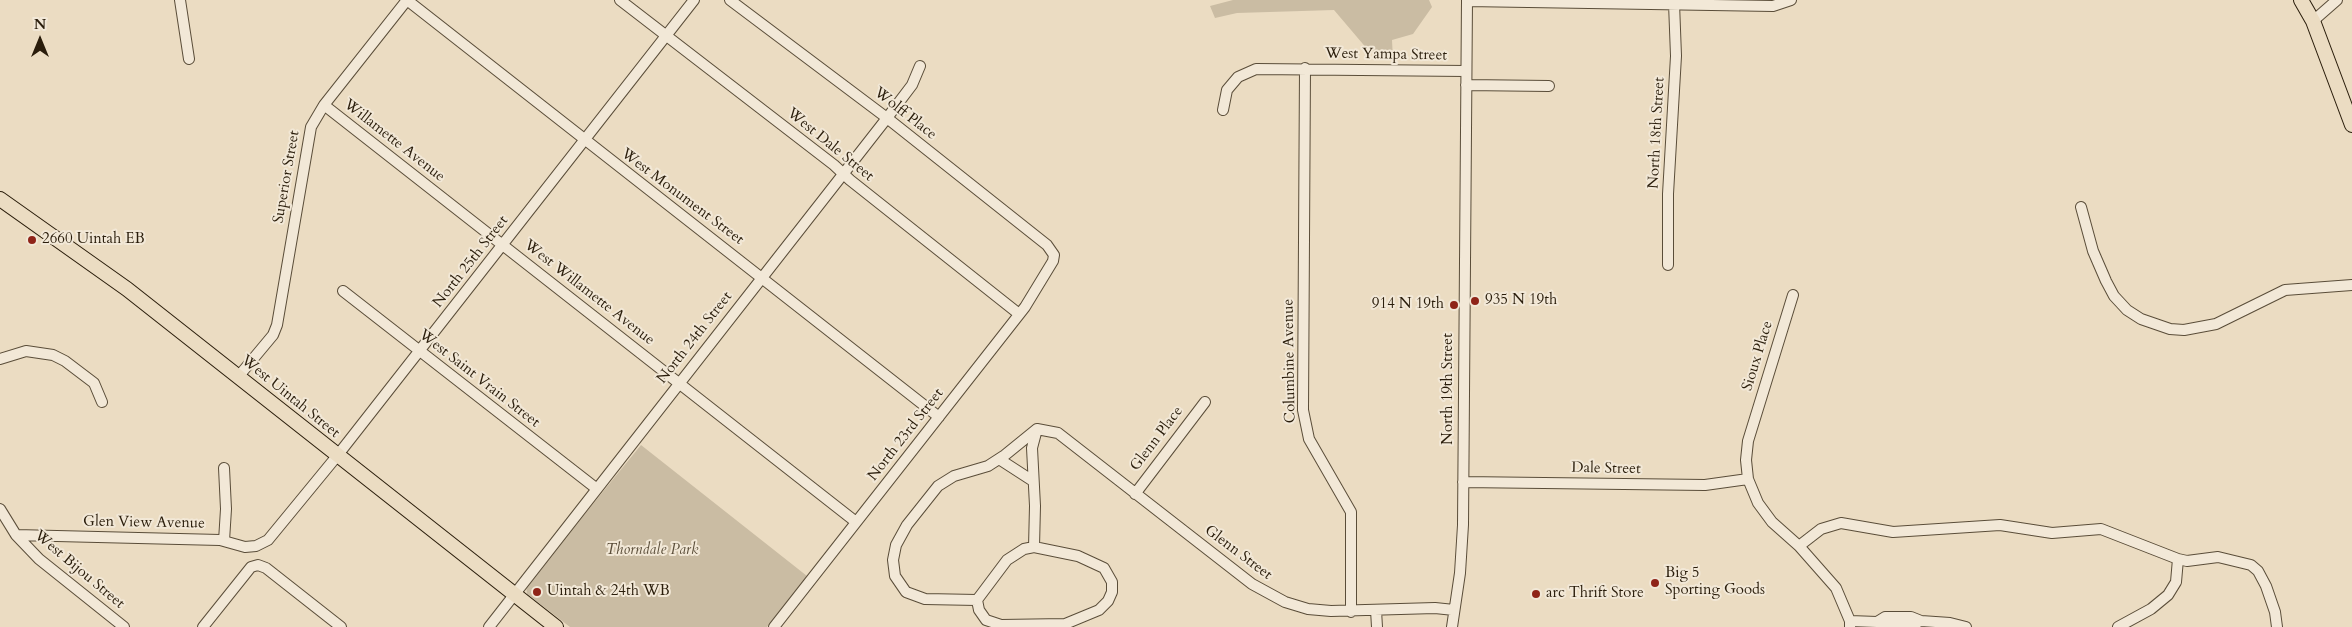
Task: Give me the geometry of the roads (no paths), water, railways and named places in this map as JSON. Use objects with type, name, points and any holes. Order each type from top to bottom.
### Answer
[{"type":"main road","points":[[2301,0],[2313,21],[2352,125]]},
{"type":"main road","name":"West Uintah Street","points":[[0,199],[126,289],[556,627]]},
{"type":"street","points":[[180,0],[190,60]]},
{"type":"street","name":"Superior Street","points":[[238,376],[273,335],[277,325],[311,127],[324,106],[407,0]]},
{"type":"street","name":"West Monument Street","points":[[407,0],[584,141],[762,277],[939,417]]},
{"type":"street","name":"West Dale Street","points":[[620,0],[843,172],[1020,314]]},
{"type":"street","name":"North 25th Street","points":[[268,540],[338,456],[694,0]]},
{"type":"street","name":"Wolff Place","points":[[730,0],[887,118],[1047,245],[1053,252],[1054,258]]},
{"type":"street","points":[[1467,0],[1671,2],[1773,6],[1791,0]]},
{"type":"street","name":"North 19th Street","points":[[1452,627],[1462,557],[1464,482],[1467,0]]},
{"type":"street","points":[[2313,21],[2337,0]]},
{"type":"street","name":"North 18th Street","points":[[1668,265],[1668,194],[1676,56],[1671,2]]},
{"type":"street","name":"North 24th Street","points":[[489,627],[887,118],[912,84],[920,66]]},
{"type":"street","name":"West Yampa Street","points":[[1223,110],[1227,90],[1247,72],[1265,68],[1466,71]]},
{"type":"street","name":"West Yampa Street","points":[[1304,218],[1305,68]]},
{"type":"street","points":[[1466,85],[1549,86]]},
{"type":"street","name":"Willamette Avenue","points":[[324,106],[445,201]]},
{"type":"street","name":"West Willamette Avenue","points":[[445,201],[680,382],[856,522]]},
{"type":"street","points":[[2081,207],[2093,251],[2114,296],[2127,310],[2141,319],[2165,328],[2184,330],[2216,324],[2285,290],[2352,285]]},
{"type":"street","name":"Columbine Avenue","points":[[1304,218],[1304,421],[1309,440],[1351,512],[1351,612]]},
{"type":"street","name":"North 23rd Street","points":[[774,627],[1020,314],[1054,258]]},
{"type":"street","name":"West Saint Vrain Street","points":[[342,291],[597,489]]},
{"type":"street","name":"Sioux Place","points":[[1748,479],[1746,460],[1752,426],[1793,295]]},
{"type":"street","points":[[0,358],[26,351],[53,355],[65,361],[94,384],[102,402]]},
{"type":"street","name":"Glenn Place","points":[[1135,494],[1205,402]]},
{"type":"street","points":[[976,600],[925,598],[906,592],[895,576],[894,553],[902,532],[938,486],[954,476],[983,468],[999,459],[1037,429]]},
{"type":"street","points":[[1034,547],[1035,506],[1032,481],[1032,448],[1037,429]]},
{"type":"street","name":"Glenn Street","points":[[1037,429],[1058,433],[1252,584],[1274,597],[1308,609],[1351,612],[1435,608],[1454,610]]},
{"type":"street","points":[[999,459],[1032,481]]},
{"type":"street","points":[[224,468],[226,510],[224,541]]},
{"type":"street","points":[[1748,479],[1758,503],[1772,522],[1799,546],[1836,588],[1850,624],[1877,624],[1885,626],[1911,624],[1921,621],[1950,623],[1966,627]]},
{"type":"street","name":"Dale Street","points":[[1464,482],[1705,485],[1748,479]]},
{"type":"street","name":"West Bijou Street","points":[[0,509],[16,535],[39,559],[124,627]]},
{"type":"street","points":[[1799,546],[1821,529],[1837,524],[1853,524],[1894,532],[2000,525],[2034,532],[2052,533],[2100,530],[2178,559],[2187,561],[2218,557],[2251,565],[2258,571],[2266,586],[2275,612],[2277,627]]},
{"type":"street","name":"Glen View Avenue","points":[[16,535],[224,541],[245,547],[256,546],[268,540]]},
{"type":"street","points":[[1034,547],[1078,556],[1104,568],[1112,582],[1112,592],[1108,601],[1099,610],[1065,624],[1001,625],[986,620],[979,610],[976,600],[1007,560],[1024,549],[1034,547]]},
{"type":"street","points":[[2118,627],[2151,609],[2168,595],[2176,582],[2178,559]]},
{"type":"street","points":[[203,627],[251,567],[258,565],[266,568],[341,627]]},
{"type":"street","points":[[1376,610],[1377,627]]},
{"type":"place","name":"2660 Uintah EB","points":[[32,240]]},
{"type":"place","name":"935 N 19th","points":[[1475,301]]},
{"type":"place","name":"914 N 19th","points":[[1454,305]]},
{"type":"place","name":"Big 5 Sporting Goods","points":[[1655,583]]},
{"type":"place","name":"Uintah & 24th WB","points":[[537,592]]},
{"type":"place","name":"arc Thrift Store","points":[[1536,594]]},
{"type":"park label","name":"Thorndale Park","points":[[652,551]]}]
